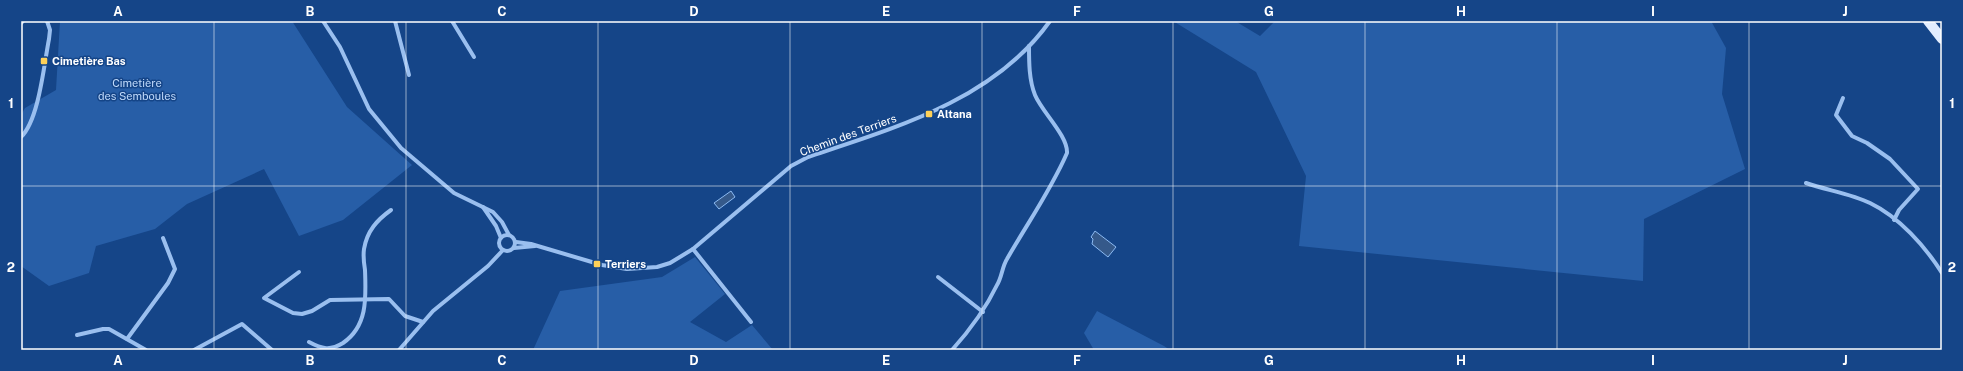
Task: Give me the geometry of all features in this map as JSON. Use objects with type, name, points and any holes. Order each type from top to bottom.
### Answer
[{"type":"main road","points":[[1928,21],[1942,39]]},
{"type":"street","points":[[21,137],[26,133],[32,119],[49,39],[50,30],[47,21]]},
{"type":"street","points":[[323,21],[340,48],[369,109],[401,148],[454,193],[483,207],[493,212],[516,242],[514,248],[508,252],[503,250],[499,245],[501,238],[496,226],[483,207]]},
{"type":"street","points":[[395,21],[409,75]]},
{"type":"street","points":[[452,21],[474,57]]},
{"type":"street","name":"Chemin des Terriers","points":[[516,242],[536,246],[597,264],[627,269],[657,267],[670,263],[693,249],[791,166],[808,157],[889,129],[943,107],[1006,67],[1029,46],[1050,21]]},
{"type":"street","points":[[952,350],[983,312],[998,284],[1006,262],[1028,226],[1067,153],[1068,147],[1045,114],[1034,94],[1029,46]]},
{"type":"street","points":[[1842,98],[1836,115],[1852,136],[1867,143],[1890,159],[1918,189],[1899,210],[1894,220]]},
{"type":"street","points":[[1806,184],[1871,204],[1921,242],[1942,273]]},
{"type":"street","points":[[309,342],[323,349],[338,346],[351,337],[361,322],[366,299],[364,251],[368,233],[379,218],[391,210]]},
{"type":"street","points":[[501,238],[510,235]]},
{"type":"street","points":[[127,339],[168,283],[175,269],[163,238]]},
{"type":"street","name":"Chemin des Terriers","points":[[514,248],[536,246]]},
{"type":"street","points":[[693,249],[751,322]]},
{"type":"street","points":[[399,350],[423,322],[444,302],[488,266],[503,250]]},
{"type":"street","points":[[299,272],[264,298],[293,313],[302,314],[312,311],[330,300],[389,299],[405,316],[423,322]]},
{"type":"street","points":[[938,277],[983,312]]},
{"type":"street","points":[[194,350],[242,324],[272,350]]},
{"type":"street","points":[[78,335],[104,329],[115,331],[146,350]]},
{"type":"green space","name":"Cimetière des Semboules","points":[[60,21],[292,21],[347,107],[412,165],[343,220],[299,236],[264,169],[187,204],[155,229],[96,246],[89,273],[49,286],[21,266],[21,115],[25,108],[56,90]]},
{"type":"green space","points":[[1173,21],[1235,21],[1260,36],[1275,21],[1711,21],[1726,48],[1722,94],[1745,169],[1644,219],[1643,281],[1299,246],[1306,176],[1256,72]]},
{"type":"green space","points":[[695,257],[725,294],[690,322],[726,342],[752,325],[773,350],[533,350],[560,291],[662,277]]},
{"type":"green space","points":[[1097,311],[1170,350],[1094,350],[1084,333]]},
{"type":"shaded area","points":[[731,191],[735,197],[719,209],[714,203]]},
{"type":"shaded area","points":[[1095,231],[1116,247],[1108,257],[1092,244],[1093,239],[1091,237]]},
{"type":"place","name":"Cimetière Bas","points":[[44,61]]},
{"type":"place","name":"Altana","points":[[929,114]]},
{"type":"place","name":"Terriers","points":[[597,264]]}]
